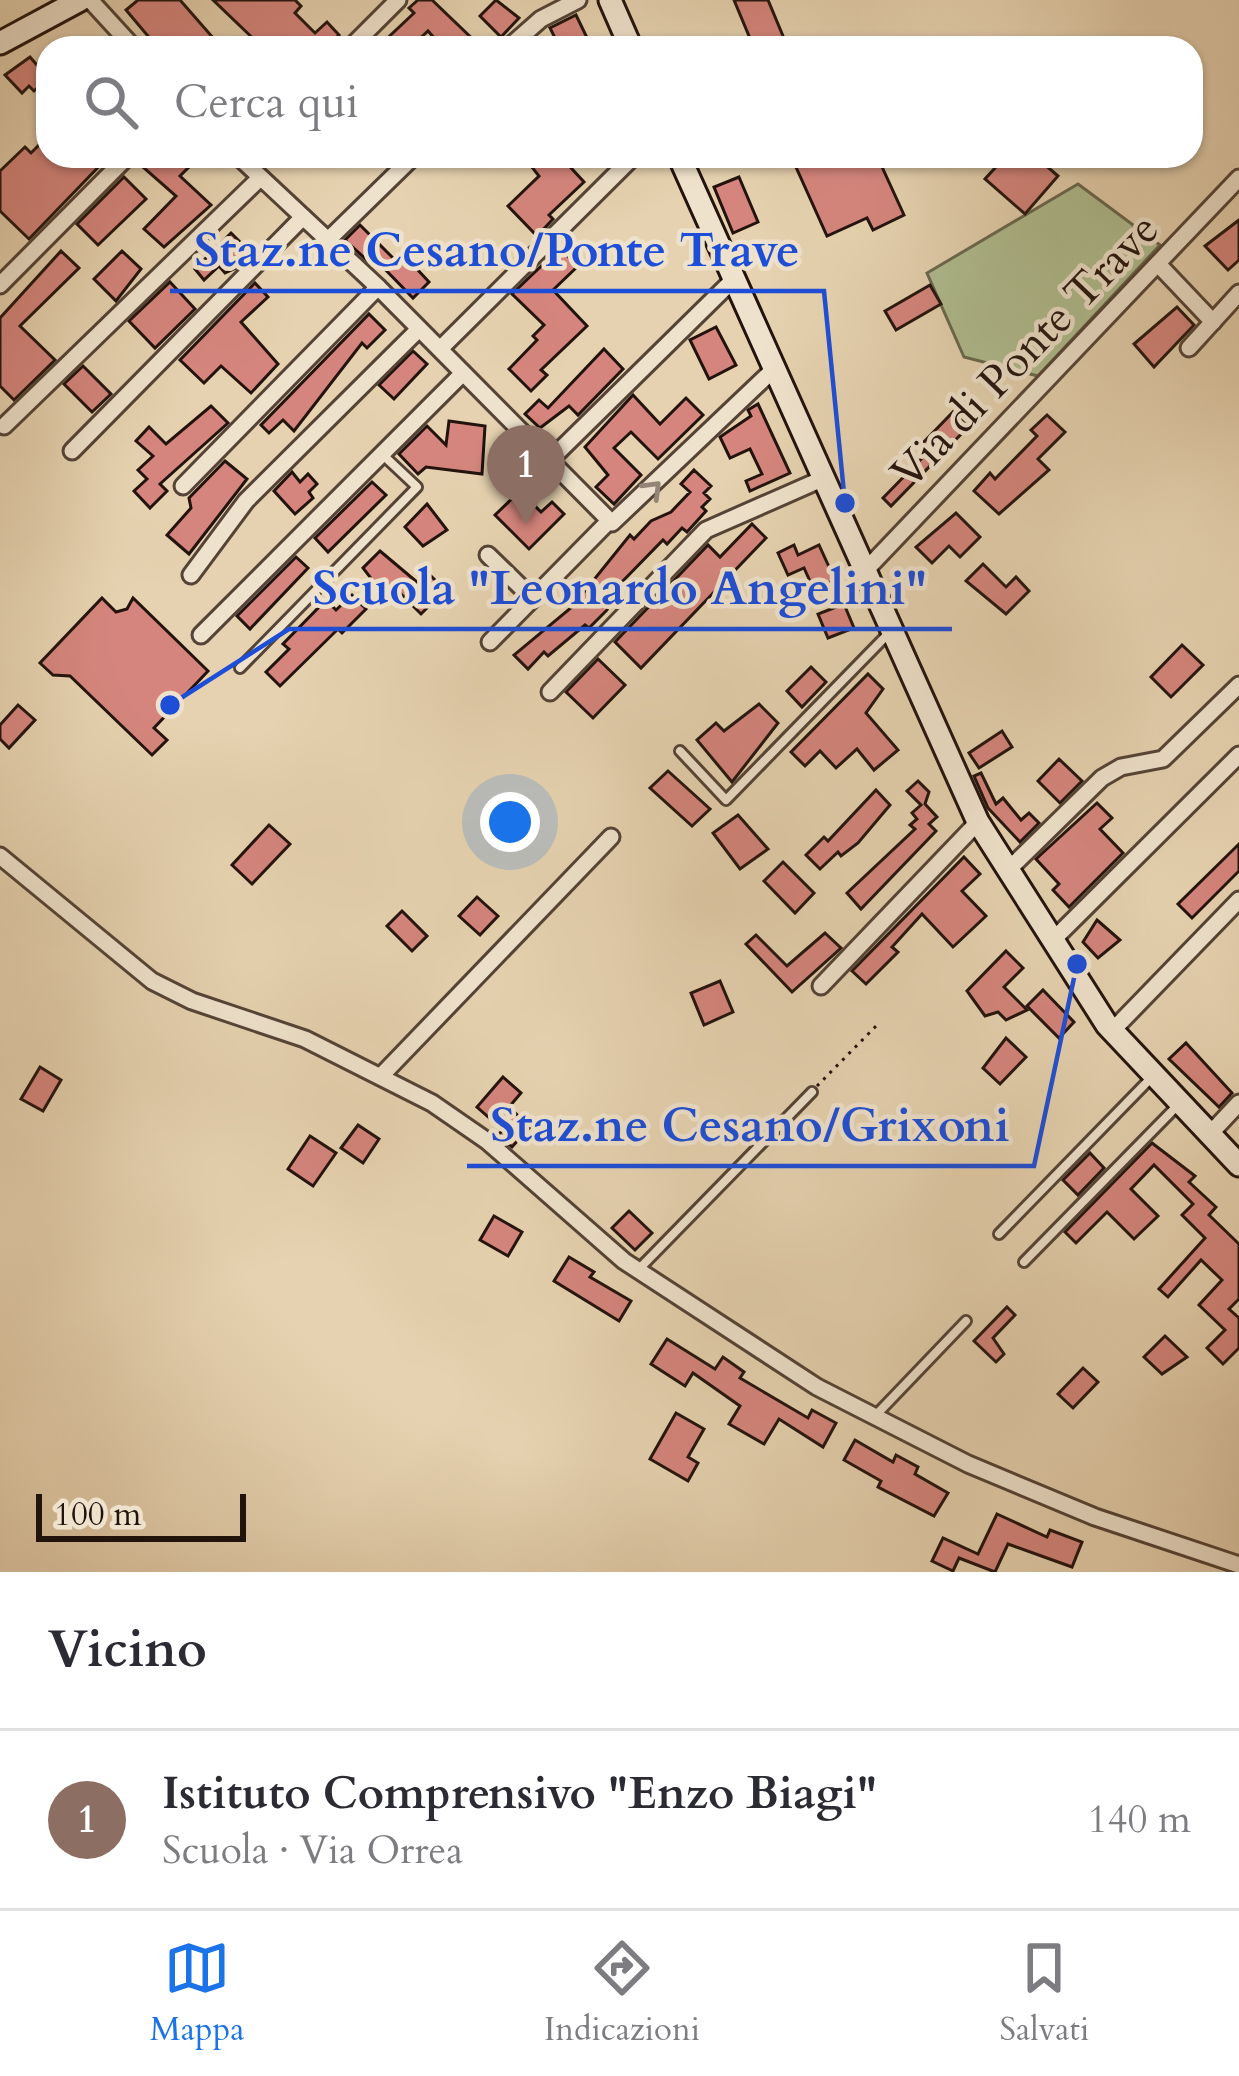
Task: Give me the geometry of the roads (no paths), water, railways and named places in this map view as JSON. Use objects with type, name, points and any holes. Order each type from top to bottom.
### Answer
[{"type":"street","points":[[0,43],[80,0]]},
{"type":"street","points":[[90,0],[123,36]]},
{"type":"street","points":[[362,36],[398,0]]},
{"type":"street","points":[[522,36],[578,0]]},
{"type":"street","points":[[610,0],[626,36]]},
{"type":"street","points":[[0,285],[116,168]]},
{"type":"street","points":[[250,168],[378,287],[609,521],[620,521],[774,369]]},
{"type":"street","points":[[328,239],[402,168]]},
{"type":"street","points":[[440,349],[622,168]]},
{"type":"street","points":[[684,168],[978,822],[1112,1031],[1239,1165]]},
{"type":"street","points":[[4,426],[260,178]]},
{"type":"street","name":"Via di Ponte Trave","points":[[863,573],[1239,178]]},
{"type":"street","points":[[72,451],[303,217]]},
{"type":"street","points":[[1158,264],[1213,322]]},
{"type":"street","points":[[549,461],[734,279]]},
{"type":"street","points":[[183,486],[378,287]]},
{"type":"street","points":[[1190,348],[1239,293]]},
{"type":"street","points":[[191,575],[246,501],[419,329]]},
{"type":"street","points":[[201,635],[463,373]]},
{"type":"street","points":[[550,692],[706,530],[822,479]]},
{"type":"street","points":[[490,642],[609,521]]},
{"type":"street","points":[[488,555],[533,599]]},
{"type":"street","points":[[1007,871],[1107,775],[1163,759],[1239,686]]},
{"type":"street","points":[[1052,941],[1239,754]]},
{"type":"street","points":[[821,986],[978,822]]},
{"type":"street","points":[[381,1076],[611,837]]},
{"type":"street","points":[[0,856],[152,981],[192,1001],[288,1033],[381,1076],[475,1132],[571,1220],[765,1355],[956,1459],[1095,1516],[1239,1565]]},
{"type":"street","points":[[1112,1031],[1239,900]]},
{"type":"street","points":[[1209,1135],[1239,1103]]},
{"type":"lane","points":[[240,668],[417,487],[382,454]]},
{"type":"lane","points":[[680,751],[727,800],[890,632]]},
{"type":"lane","points":[[999,1234],[1152,1077]]},
{"type":"lane","points":[[638,1270],[812,1092]]},
{"type":"lane","points":[[1024,1262],[1178,1105]]},
{"type":"lane","points":[[874,1417],[966,1322]]},
{"type":"place","name":"Staz.ne Cesano/Ponte Trave","points":[[845,503]]},
{"type":"place","name":"Istituto Comprensivo \"Enzo Biagi\"","points":[[526,524]]},
{"type":"place","name":"Scuola \"Leonardo Angelini\"","points":[[170,705]]},
{"type":"place","name":"Staz.ne Cesano/Grixoni","points":[[1077,964]]}]
